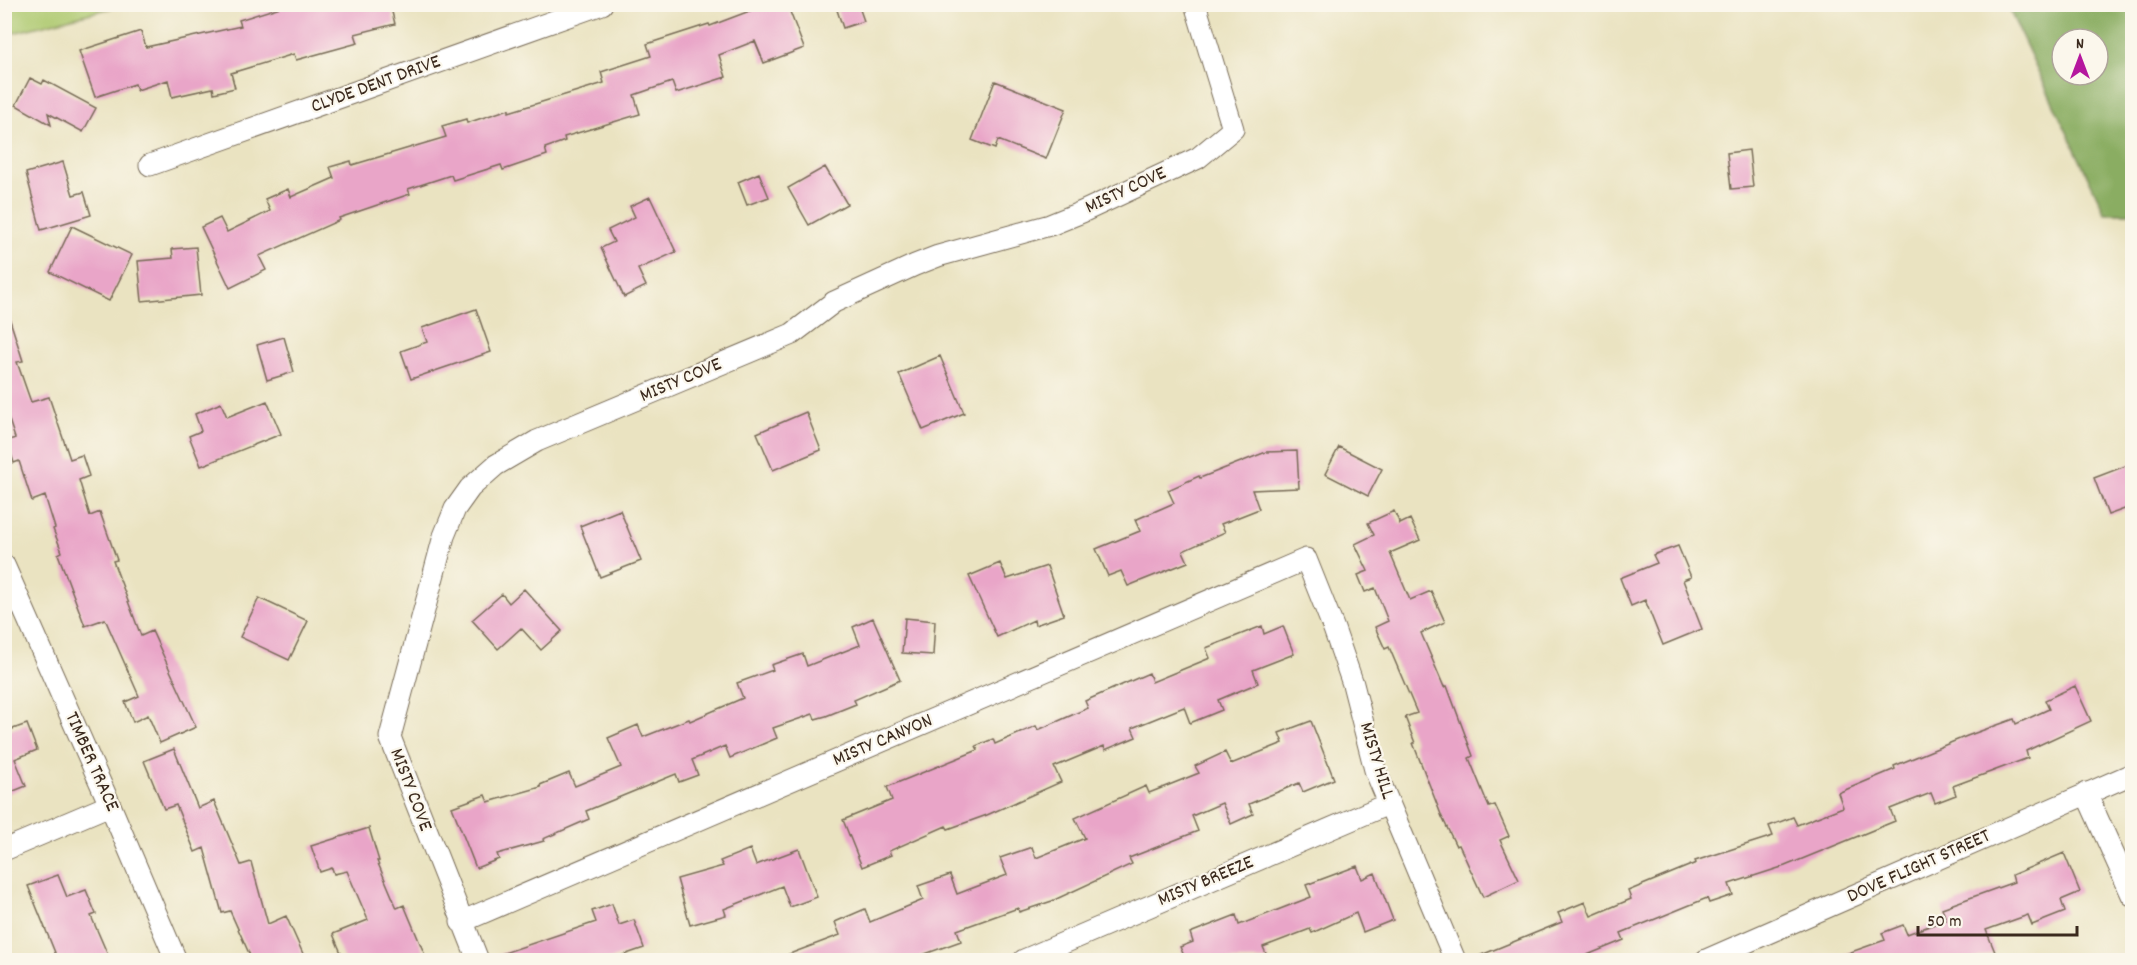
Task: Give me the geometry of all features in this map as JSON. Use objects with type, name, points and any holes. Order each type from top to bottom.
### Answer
[{"type":"street","name":"CLYDE DENT DRIVE","points":[[150,165],[602,4]]},
{"type":"street","name":"MISTY COVE","points":[[478,960],[461,922],[390,737],[444,536],[455,509],[470,488],[496,465],[537,441],[792,334],[834,302],[915,265],[938,256],[1050,225],[1198,158],[1233,129],[1196,4]]},
{"type":"street","name":"MISTY CANYON","points":[[461,922],[1306,559]]},
{"type":"street","name":"MISTY HILL","points":[[1306,559],[1353,684],[1375,770],[1455,960]]},
{"type":"street","name":"TIMBER TRACE","points":[[4,565],[176,960]]},
{"type":"street","name":"DOVE FLIGHT STREET","points":[[1706,960],[2133,774]]},
{"type":"street","points":[[2086,793],[2133,895]]},
{"type":"street","name":"MISTY BREEZE","points":[[1024,960],[1388,804]]},
{"type":"street","points":[[4,850],[110,805]]},
{"type":"green space","points":[[5,4],[123,4],[123,5],[5,35]]},
{"type":"green space","points":[[2007,5],[2132,5],[2132,213],[2105,213]]},
{"type":"building","points":[[290,4],[390,4],[395,24],[355,34],[358,43],[296,60],[294,54],[231,73],[235,88],[214,93],[213,88],[172,97],[168,80],[137,90],[135,84],[95,97],[79,51],[141,31],[146,47],[241,26],[239,20]]},
{"type":"building","points":[[768,4],[787,4],[804,48],[764,63],[755,41],[719,55],[726,77],[676,93],[672,82],[634,95],[640,114],[564,137],[565,141],[545,148],[547,155],[503,170],[501,165],[453,180],[451,175],[408,189],[410,194],[339,218],[340,220],[259,256],[266,270],[230,288],[201,227],[220,218],[227,232],[270,211],[265,199],[288,189],[291,197],[334,178],[330,167],[351,161],[352,165],[446,137],[442,126],[466,119],[467,123],[509,109],[509,112],[604,83],[601,72],[651,56],[647,44],[709,24],[710,26]]},
{"type":"building","points":[[835,4],[858,4],[864,21],[843,28]]},
{"type":"building","points":[[30,78],[42,84],[44,80],[96,108],[83,132],[48,113],[51,125],[16,105]]},
{"type":"building","points":[[995,81],[1066,109],[1046,159],[998,140],[995,149],[972,140]]},
{"type":"building","points":[[1749,150],[1753,187],[1731,189],[1727,153]]},
{"type":"building","points":[[63,162],[73,195],[84,192],[91,215],[41,230],[26,173]]},
{"type":"building","points":[[825,167],[847,204],[809,225],[788,188]]},
{"type":"building","points":[[759,173],[769,197],[747,205],[738,182]]},
{"type":"building","points":[[650,197],[676,252],[638,269],[646,286],[624,297],[601,248],[614,242],[608,230],[635,217],[630,206]]},
{"type":"building","points":[[72,226],[132,255],[109,301],[50,272]]},
{"type":"building","points":[[196,247],[201,295],[142,301],[138,261],[173,258],[172,249]]},
{"type":"building","points":[[476,309],[491,352],[411,379],[401,351],[427,342],[422,328]]},
{"type":"building","points":[[8,314],[23,361],[17,362],[31,402],[49,397],[70,459],[82,455],[89,476],[79,480],[90,516],[100,512],[117,560],[113,561],[141,636],[152,631],[196,727],[160,743],[148,715],[133,722],[125,702],[139,696],[105,619],[85,626],[58,554],[62,552],[53,529],[55,528],[45,496],[32,501],[19,461],[14,463],[7,441],[15,438],[4,405],[4,315]]},
{"type":"building","points":[[284,337],[294,372],[267,380],[257,345]]},
{"type":"building","points":[[940,356],[964,413],[923,430],[899,374]]},
{"type":"building","points":[[267,401],[281,434],[201,466],[189,436],[201,431],[195,414],[221,403],[227,417]]},
{"type":"building","points":[[806,412],[821,450],[773,470],[757,433]]},
{"type":"building","points":[[1339,447],[1382,469],[1368,496],[1325,474]]},
{"type":"building","points":[[1297,451],[1299,488],[1252,490],[1259,509],[1221,524],[1225,532],[1183,551],[1188,562],[1128,586],[1121,571],[1108,576],[1096,549],[1140,531],[1135,520],[1174,503],[1168,490],[1199,476],[1200,478],[1266,452]]},
{"type":"building","points":[[2133,463],[2133,506],[2108,515],[2094,478]]},
{"type":"building","points":[[620,510],[641,561],[600,577],[580,526]]},
{"type":"building","points":[[1394,511],[1400,524],[1410,519],[1420,540],[1390,553],[1410,600],[1431,591],[1445,622],[1421,633],[1444,687],[1447,686],[1473,756],[1469,758],[1489,807],[1495,805],[1509,836],[1500,840],[1519,880],[1483,897],[1459,845],[1456,846],[1442,817],[1413,743],[1415,743],[1405,717],[1417,713],[1389,647],[1385,649],[1375,627],[1388,621],[1375,588],[1365,592],[1358,575],[1368,571],[1355,544],[1374,535],[1368,523]]},
{"type":"building","points":[[1678,546],[1691,577],[1683,580],[1702,629],[1663,645],[1645,600],[1631,606],[1620,578],[1657,563],[1653,555]]},
{"type":"building","points":[[1000,563],[1007,579],[1047,566],[1064,615],[1035,625],[1034,620],[997,637],[969,576]]},
{"type":"building","points":[[524,589],[562,631],[541,650],[521,628],[498,649],[472,620],[502,594],[509,603]]},
{"type":"building","points":[[259,598],[308,621],[289,660],[240,637]]},
{"type":"building","points":[[873,618],[900,680],[854,700],[856,704],[826,716],[815,719],[813,714],[773,728],[777,738],[730,758],[725,746],[692,760],[698,775],[679,782],[676,774],[586,811],[589,819],[543,839],[544,841],[497,854],[499,859],[476,868],[452,807],[485,795],[488,802],[541,787],[540,785],[569,773],[575,786],[621,767],[608,738],[638,725],[643,737],[689,719],[690,721],[743,698],[737,683],[773,670],[771,665],[803,654],[807,666],[860,645],[853,627]]},
{"type":"building","points":[[905,618],[935,621],[933,655],[902,653]]},
{"type":"building","points":[[1262,626],[1264,634],[1283,626],[1294,654],[1253,670],[1258,683],[1218,700],[1222,710],[1190,723],[1184,707],[1132,728],[1136,737],[1105,750],[1104,746],[1054,767],[1061,782],[987,815],[948,829],[946,826],[889,851],[891,855],[862,867],[843,820],[892,800],[887,787],[978,750],[976,746],[993,739],[995,744],[1036,726],[1038,730],[1088,708],[1085,701],[1149,673],[1152,682],[1210,658],[1206,648]]},
{"type":"building","points":[[2075,686],[2091,721],[2026,751],[2028,758],[1953,786],[1956,795],[1935,803],[1931,793],[1890,809],[1895,821],[1785,866],[1729,884],[1733,895],[1709,903],[1707,898],[1621,933],[1624,940],[1575,960],[1469,960],[1562,922],[1558,913],[1585,902],[1591,916],[1631,899],[1628,891],[1696,863],[1695,861],[1773,836],[1769,826],[1793,817],[1797,825],[1843,807],[1838,793],[1895,769],[1894,766],[1967,736],[2014,719],[2016,724],[2049,709],[2045,700]]},
{"type":"building","points":[[1311,721],[1334,779],[1303,792],[1299,783],[1249,804],[1253,814],[1231,824],[1222,803],[1192,816],[1198,831],[1129,858],[1132,864],[1052,901],[1019,912],[1018,908],[957,930],[961,941],[919,956],[922,960],[776,960],[840,935],[835,922],[865,909],[870,922],[923,900],[918,886],[950,875],[957,894],[1007,875],[1000,858],[1032,847],[1036,858],[1085,838],[1075,818],[1146,786],[1149,793],[1199,773],[1195,766],[1225,752],[1231,764],[1283,743],[1279,733]]},
{"type":"building","points":[[27,724],[37,750],[15,759],[26,786],[4,795],[4,732]]},
{"type":"building","points":[[174,749],[198,808],[214,801],[241,865],[251,862],[268,924],[286,916],[304,956],[294,960],[252,960],[230,911],[222,913],[204,848],[195,852],[176,805],[164,809],[144,761]]},
{"type":"building","points":[[369,828],[379,861],[377,861],[397,908],[404,905],[427,960],[344,960],[333,934],[368,920],[347,871],[334,874],[332,868],[320,872],[311,846]]},
{"type":"building","points":[[750,849],[756,865],[799,849],[817,897],[790,907],[782,886],[724,909],[726,915],[690,925],[677,879],[723,866],[720,861]]},
{"type":"building","points":[[2064,853],[2080,892],[2061,900],[2065,912],[2032,925],[2028,915],[1986,930],[1995,952],[1971,960],[1834,960],[1834,958],[1885,940],[1882,933],[1903,925],[1907,934],[1946,920],[1942,908],[2014,882],[2012,875]]},
{"type":"building","points":[[1357,866],[1362,879],[1375,873],[1393,920],[1363,932],[1356,913],[1312,933],[1310,929],[1263,947],[1269,960],[1186,960],[1180,947],[1193,942],[1190,933],[1236,915],[1239,925],[1311,897],[1306,885]]},
{"type":"building","points":[[58,875],[67,897],[86,890],[96,914],[91,916],[110,960],[58,960],[28,886]]},
{"type":"building","points":[[612,904],[619,925],[634,920],[644,948],[609,960],[492,960],[492,957],[596,922],[592,911]]}]
